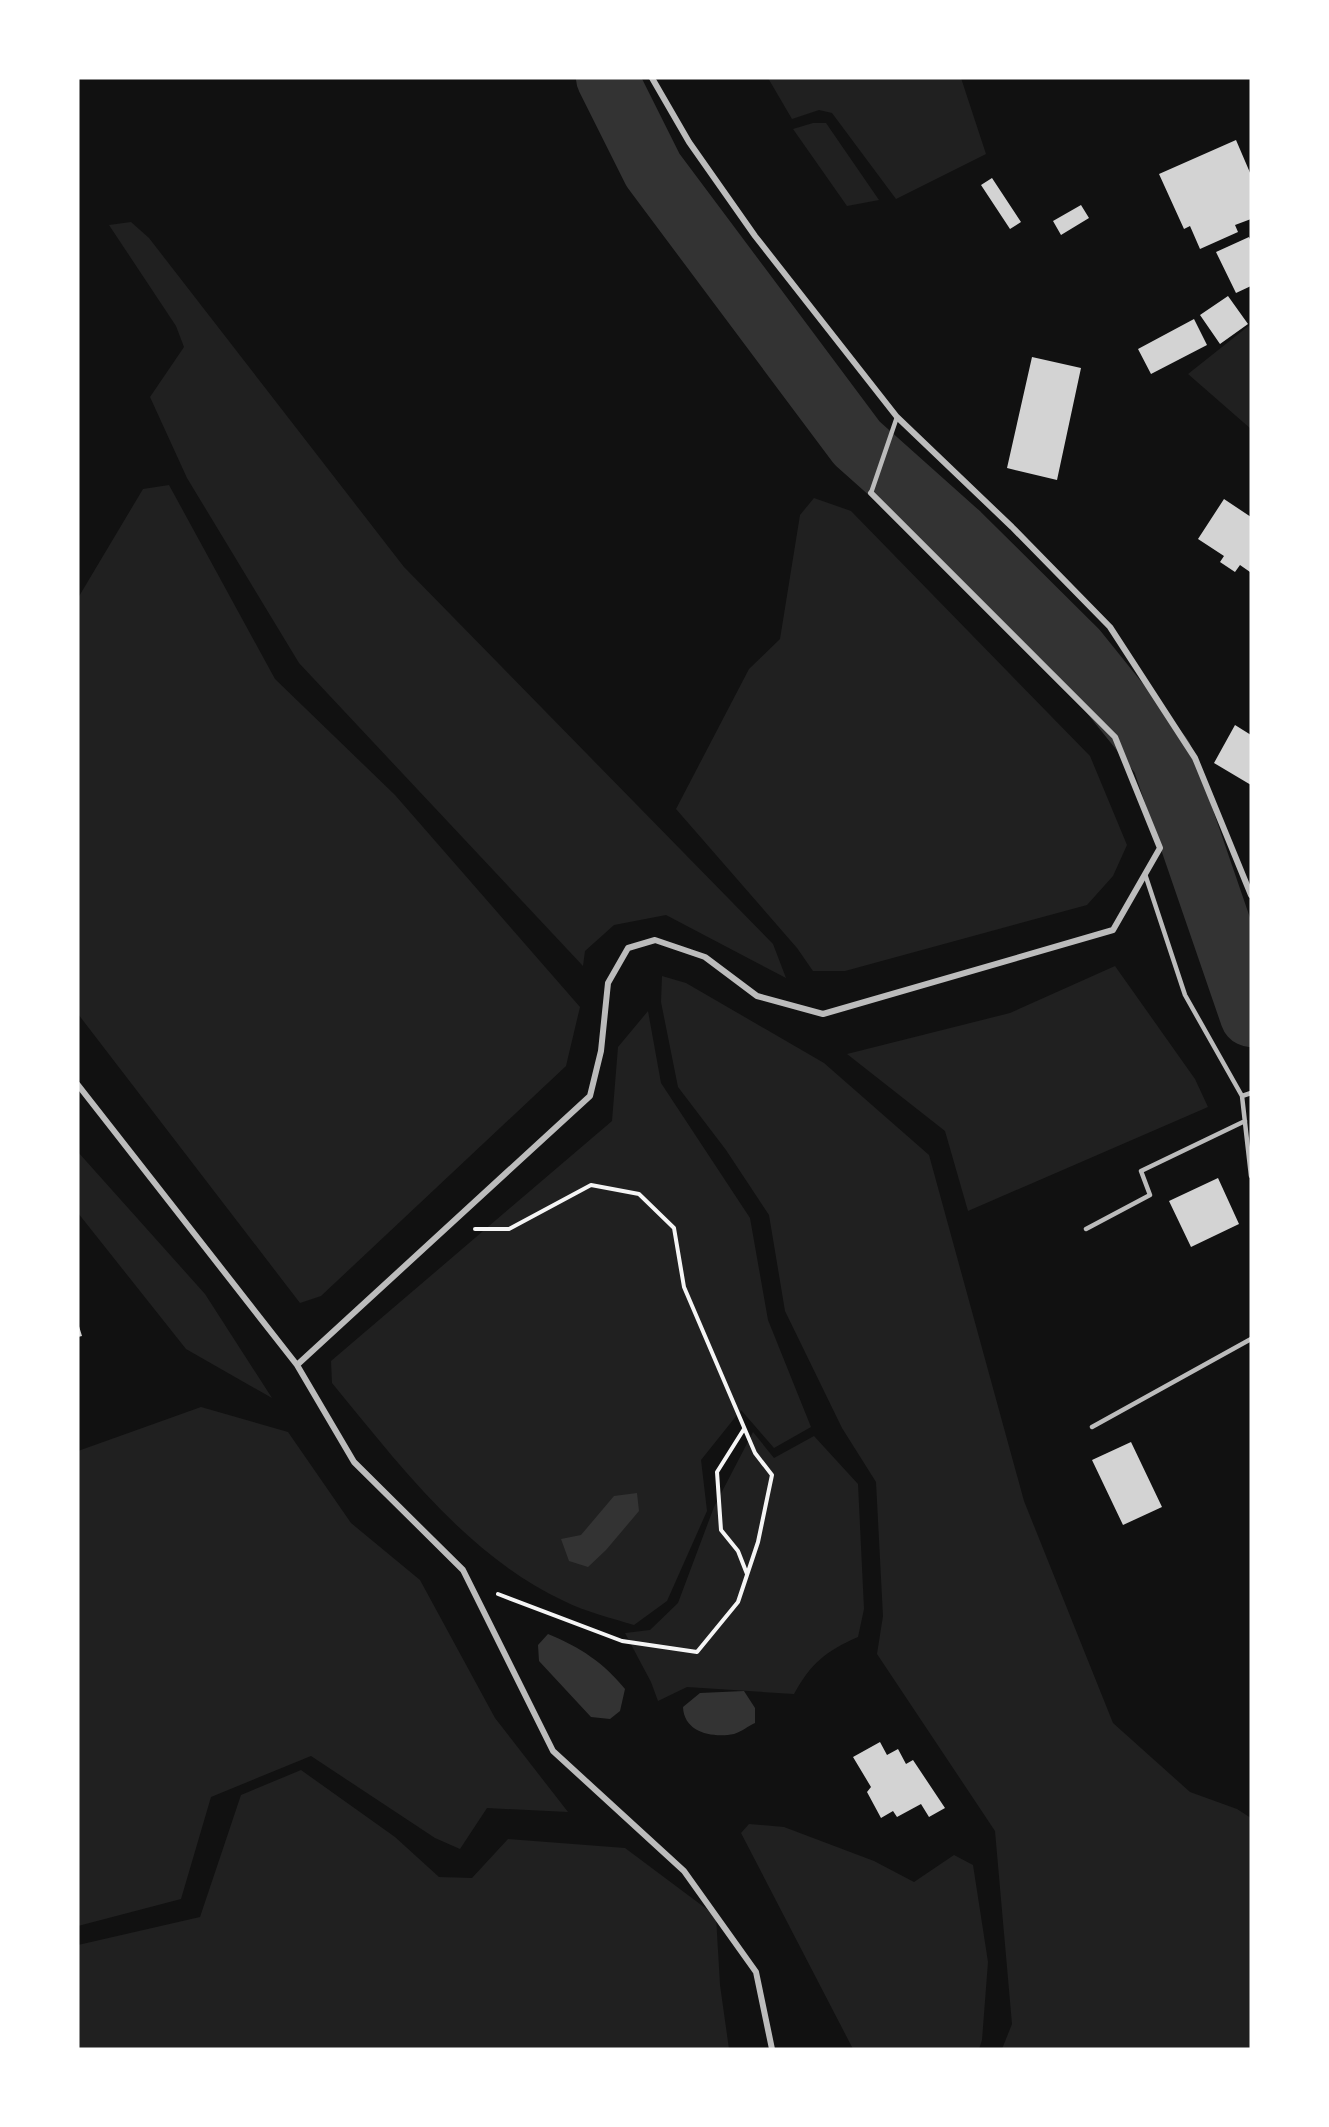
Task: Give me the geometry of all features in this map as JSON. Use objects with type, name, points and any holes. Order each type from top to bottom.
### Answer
[{"type":"street","points":[[652,78],[689,142],[755,236],[897,417],[1012,527],[1110,627],[1195,758],[1251,895]]},
{"type":"street","points":[[297,1365],[590,1096],[601,1051],[608,983],[628,948],[655,940],[705,957],[757,996],[823,1014],[1113,930],[1160,848],[1115,737],[871,493]]},
{"type":"street","points":[[78,1085],[297,1365],[354,1462],[463,1570],[553,1751],[684,1871],[756,1972],[772,2049]]},
{"type":"lane","points":[[871,493],[897,417]]},
{"type":"lane","points":[[1145,874],[1185,994],[1243,1096],[1251,1176]]},
{"type":"lane","points":[[1243,1096],[1251,1093]]},
{"type":"lane","points":[[1086,1229],[1150,1195],[1141,1171],[1245,1121]]},
{"type":"lane","points":[[1092,1427],[1251,1339]]},
{"type":"path","points":[[445,1230],[509,1229],[591,1185],[639,1194],[674,1228],[684,1287],[755,1453],[772,1475],[759,1542],[738,1602],[697,1652],[622,1641],[469,1584]]},
{"type":"path","points":[[744,1428],[717,1472],[721,1530],[738,1551],[747,1575]]},
{"type":"shaded area","points":[[768,78],[961,78],[986,154],[896,199],[832,113],[819,110],[792,119]]},
{"type":"shaded area","points":[[813,123],[826,123],[879,200],[847,206],[793,129]]},
{"type":"shaded area","points":[[131,222],[149,238],[404,567],[773,944],[786,978],[666,915],[614,925],[585,951],[583,966],[299,663],[187,478],[150,397],[184,347],[176,326],[109,225]]},
{"type":"shaded area","points":[[1251,324],[1251,429],[1188,374]]},
{"type":"shaded area","points":[[169,485],[275,679],[395,795],[580,1007],[566,1066],[321,1296],[300,1303],[78,1014],[78,598],[143,489]]},
{"type":"shaded area","points":[[814,498],[851,511],[1090,756],[1127,845],[1113,876],[1087,905],[845,971],[813,971],[797,948],[676,809],[749,669],[780,639],[800,515]]},
{"type":"shaded area","points":[[1115,966],[1195,1079],[1208,1107],[968,1211],[945,1131],[847,1054],[1010,1013]]},
{"type":"shaded area","points":[[662,976],[686,983],[824,1063],[929,1155],[1024,1501],[1113,1723],[1190,1792],[1237,1809],[1251,1818],[1251,2049],[1002,2049],[1012,2024],[995,1831],[877,1654],[883,1616],[876,1482],[842,1428],[785,1311],[769,1215],[726,1150],[678,1087],[661,1002]]},
{"type":"shaded area","points":[[648,1011],[661,1083],[750,1218],[768,1320],[811,1427],[774,1448],[741,1410],[701,1460],[707,1511],[667,1601],[634,1625],[590,1612],[529,1582],[465,1533],[409,1475],[332,1383],[331,1361],[612,1121],[618,1047]]},
{"type":"shaded area","points":[[78,1152],[205,1294],[272,1398],[186,1349],[78,1213]]},
{"type":"shaded area","points":[[201,1407],[288,1432],[351,1523],[420,1580],[495,1718],[568,1812],[487,1808],[460,1849],[435,1838],[311,1756],[211,1797],[181,1899],[78,1926],[78,1451]]},
{"type":"shaded area","points":[[753,1432],[774,1458],[814,1436],[858,1484],[864,1609],[858,1637],[837,1647],[820,1659],[794,1694],[687,1687],[658,1701],[651,1682],[625,1633],[650,1630],[678,1603],[714,1507]]},
{"type":"shaded area","points":[[637,1493],[639,1511],[606,1550],[588,1567],[569,1561],[561,1539],[581,1535],[614,1496]]},
{"type":"shaded area","points":[[548,1634],[571,1644],[609,1671],[625,1689],[620,1711],[610,1719],[591,1717],[539,1661],[538,1645]]},
{"type":"shaded area","points":[[744,1691],[755,1708],[755,1723],[737,1733],[717,1735],[701,1732],[688,1723],[683,1707],[700,1693]]},
{"type":"shaded area","points":[[301,1770],[395,1837],[439,1877],[472,1878],[508,1839],[625,1848],[716,1916],[720,1985],[729,2049],[78,2049],[78,1945],[200,1917],[241,1795]]},
{"type":"shaded area","points":[[749,1824],[784,1827],[874,1861],[914,1882],[954,1855],[973,1865],[988,1962],[982,2040],[979,2049],[853,2049],[741,1833]]},
{"type":"building","points":[[1236,140],[1251,175],[1251,219],[1235,225],[1238,232],[1200,249],[1190,226],[1184,229],[1159,174]]},
{"type":"building","points":[[992,178],[1021,222],[1010,229],[981,185]]},
{"type":"building","points":[[1081,205],[1089,218],[1061,235],[1053,221]]},
{"type":"building","points":[[1249,237],[1251,241],[1251,286],[1236,293],[1216,252]]},
{"type":"building","points":[[1228,296],[1248,324],[1220,344],[1200,315]]},
{"type":"building","points":[[1194,319],[1207,345],[1151,374],[1138,349]]},
{"type":"building","points":[[1032,357],[1081,368],[1057,480],[1007,468]]},
{"type":"building","points":[[1224,499],[1251,517],[1250,572],[1240,565],[1235,572],[1220,562],[1224,556],[1198,539]]},
{"type":"building","points":[[1235,725],[1251,735],[1251,785],[1214,763]]},
{"type":"building","points":[[1218,1178],[1239,1224],[1191,1247],[1169,1201]]},
{"type":"building","points":[[78,1323],[82,1336],[78,1337]]},
{"type":"building","points":[[1131,1442],[1162,1507],[1123,1525],[1092,1460]]},
{"type":"building","points":[[880,1742],[887,1755],[898,1749],[906,1764],[913,1760],[945,1808],[929,1817],[921,1804],[897,1817],[893,1811],[881,1818],[867,1792],[871,1787],[853,1757]]},
{"type":"waterway","points":[[607,78],[653,170],[857,443],[959,534],[1076,650],[1162,757],[1251,1016]]}]
